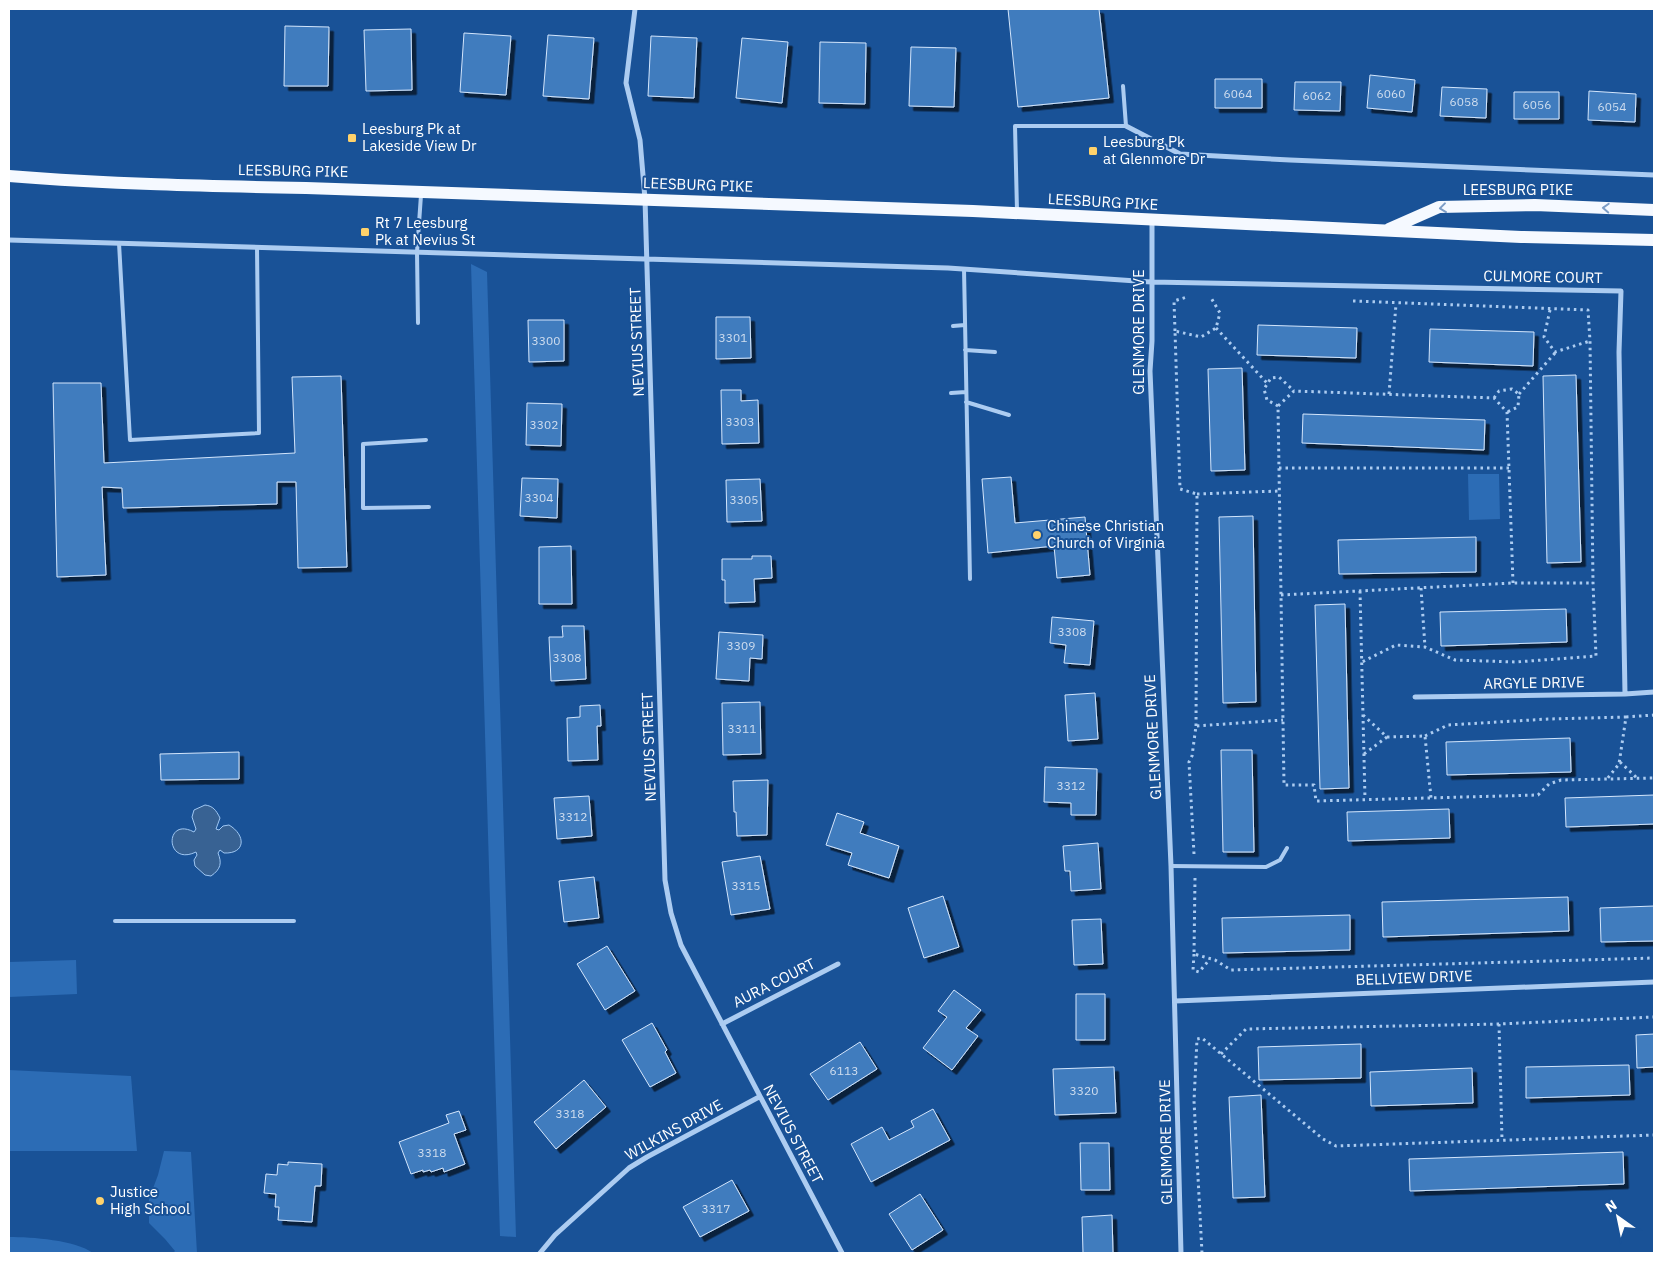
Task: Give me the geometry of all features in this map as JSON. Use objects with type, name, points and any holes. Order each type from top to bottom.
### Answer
[{"type":"main road","name":"LEESBURG PIKE","points":[[9,176],[70,181],[196,186],[645,199],[1017,213],[1521,238],[1654,240]]},
{"type":"main road","name":"LEESBURG PIKE","points":[[1386,230],[1439,207],[1535,205],[1654,210]]},
{"type":"street","name":"NEVIUS STREET","points":[[635,9],[626,83],[640,140],[645,199],[665,880],[671,913],[681,945],[842,1253]]},
{"type":"street","points":[[1126,126],[1180,154],[1654,175]]},
{"type":"street","name":"GLENMORE DRIVE","points":[[1152,221],[1152,341],[1150,371],[1176,1001],[1181,1253]]},
{"type":"street","points":[[9,240],[964,269],[1151,282]]},
{"type":"street","name":"CULMORE COURT","points":[[1151,282],[1622,291],[1619,352],[1625,694]]},
{"type":"street","name":"ARGYLE DRIVE","points":[[1414,697],[1654,692]]},
{"type":"street","name":"AURA COURT","points":[[722,1024],[838,964]]},
{"type":"street","name":"BELLVIEW DRIVE","points":[[1176,1001],[1654,982]]},
{"type":"street","name":"WILKINS DRIVE","points":[[540,1253],[555,1235],[629,1168],[759,1097]]},
{"type":"lane","points":[[1017,213],[1014,126],[1126,126],[1124,86]]},
{"type":"lane","points":[[418,322],[417,252],[421,192]]},
{"type":"lane","points":[[119,243],[130,440],[259,434],[257,247]]},
{"type":"lane","points":[[964,269],[970,579]]},
{"type":"lane","points":[[953,326],[965,325]]},
{"type":"lane","points":[[965,350],[995,352]]},
{"type":"lane","points":[[951,393],[966,392]]},
{"type":"lane","points":[[966,402],[1009,415]]},
{"type":"lane","points":[[426,440],[363,444],[363,508],[429,507]]},
{"type":"lane","points":[[1171,866],[1266,867],[1280,860],[1287,848]]},
{"type":"lane","points":[[115,921],[294,921]]},
{"type":"path","points":[[1202,296],[1218,296]]},
{"type":"path","points":[[1175,331],[1201,337],[1216,328],[1220,314],[1210,296]]},
{"type":"path","points":[[1194,297],[1186,297],[1174,301],[1180,489],[1197,494],[1279,491]]},
{"type":"path","points":[[1348,301],[1588,310],[1590,341],[1593,582],[1596,656],[1516,662],[1455,660],[1425,647],[1396,645],[1362,662]]},
{"type":"path","points":[[1389,394],[1396,304]]},
{"type":"path","points":[[1550,310],[1544,337],[1555,352]]},
{"type":"path","points":[[1216,328],[1267,383]]},
{"type":"path","points":[[1507,412],[1518,407],[1519,394],[1555,352],[1590,341]]},
{"type":"path","points":[[1278,406],[1267,400],[1264,389],[1271,378],[1279,377],[1294,391],[1494,398],[1507,412],[1513,583]]},
{"type":"path","points":[[1494,398],[1499,391],[1512,389],[1519,394]]},
{"type":"path","points":[[1294,391],[1278,406],[1284,785],[1314,784],[1316,800],[1431,798],[1538,795],[1549,784],[1561,780],[1654,778]]},
{"type":"path","points":[[1279,468],[1509,468]]},
{"type":"path","points":[[1197,494],[1196,726],[1192,756],[1189,762],[1195,866],[1193,970],[1199,972],[1210,959]]},
{"type":"path","points":[[1281,595],[1513,583],[1593,582]]},
{"type":"path","points":[[1421,588],[1425,647]]},
{"type":"path","points":[[1360,591],[1365,799]]},
{"type":"path","points":[[1363,715],[1387,737]]},
{"type":"path","points":[[1364,755],[1387,737],[1425,736],[1448,725],[1654,715]]},
{"type":"path","points":[[1607,779],[1619,761],[1626,717]]},
{"type":"path","points":[[1196,726],[1283,720]]},
{"type":"path","points":[[1425,736],[1431,798]]},
{"type":"path","points":[[1619,761],[1638,778]]},
{"type":"path","points":[[1194,954],[1210,959],[1231,970],[1654,958]]},
{"type":"path","points":[[1222,1054],[1246,1029],[1499,1024],[1654,1017]]},
{"type":"path","points":[[1499,1024],[1502,1140]]},
{"type":"path","points":[[1202,1253],[1194,1101],[1197,1039],[1202,1038],[1323,1140],[1336,1146],[1654,1135]]},
{"type":"shaded area","points":[[471,264],[487,272],[516,1237],[500,1236]]},
{"type":"shaded area","points":[[1468,474],[1499,474],[1500,519],[1469,520]]},
{"type":"shaded area","points":[[205,805],[214,809],[220,818],[216,829],[219,830],[223,826],[229,825],[235,829],[241,839],[240,847],[236,850],[224,853],[220,850],[218,853],[220,866],[211,876],[205,875],[195,866],[196,852],[186,855],[178,853],[172,842],[173,835],[177,830],[184,829],[194,832],[196,829],[192,817],[194,810]]},
{"type":"shaded area","points":[[76,960],[77,994],[9,997],[9,962]]},
{"type":"shaded area","points":[[9,1070],[131,1076],[137,1151],[9,1151]]},
{"type":"shaded area","points":[[164,1151],[191,1152],[197,1253],[173,1253],[175,1251],[149,1223],[149,1199]]},
{"type":"shaded area","points":[[9,1237],[65,1242],[93,1253],[9,1253]]},
{"type":"building","points":[[1008,9],[1099,9],[1109,98],[1018,107]]},
{"type":"building","points":[[285,26],[329,27],[328,86],[284,86]]},
{"type":"building","points":[[411,29],[412,90],[366,91],[364,30]]},
{"type":"building","points":[[464,33],[511,36],[506,95],[460,92]]},
{"type":"building","points":[[548,35],[594,38],[589,99],[543,96]]},
{"type":"building","points":[[651,36],[697,38],[694,98],[648,96]]},
{"type":"building","points":[[742,38],[788,42],[782,103],[736,98]]},
{"type":"building","points":[[820,42],[866,43],[865,104],[819,103]]},
{"type":"building","points":[[911,47],[956,48],[954,107],[909,106]]},
{"type":"building","points":[[1370,75],[1415,80],[1412,112],[1367,108]]},
{"type":"building","points":[[1215,79],[1262,79],[1262,108],[1215,108]]},
{"type":"building","points":[[1295,82],[1341,82],[1340,111],[1294,110]]},
{"type":"building","points":[[1442,87],[1487,89],[1486,118],[1440,116]]},
{"type":"building","points":[[1589,91],[1636,94],[1635,122],[1588,120]]},
{"type":"building","points":[[1514,92],[1559,92],[1559,119],[1514,119]]},
{"type":"building","points":[[716,317],[750,317],[751,358],[716,359]]},
{"type":"building","points":[[528,320],[564,320],[564,361],[529,362]]},
{"type":"building","points":[[1258,325],[1357,328],[1356,358],[1257,355]]},
{"type":"building","points":[[1430,329],[1534,332],[1533,366],[1429,362]]},
{"type":"building","points":[[1242,368],[1245,470],[1211,471],[1208,369]]},
{"type":"building","points":[[1576,375],[1581,562],[1547,563],[1543,376]]},
{"type":"building","points":[[341,376],[347,567],[298,568],[296,482],[277,482],[277,504],[123,508],[122,488],[102,487],[106,575],[57,577],[53,383],[101,383],[104,463],[295,453],[292,377]]},
{"type":"building","points":[[721,390],[741,390],[741,401],[758,400],[759,443],[722,444]]},
{"type":"building","points":[[527,403],[562,404],[561,446],[526,445]]},
{"type":"building","points":[[1303,414],[1485,420],[1484,450],[1302,443]]},
{"type":"building","name":"Chinese Christian Church of Virginia","points":[[1011,477],[1015,523],[1085,517],[1090,575],[1057,578],[1054,546],[988,553],[982,479]]},
{"type":"building","points":[[522,478],[558,479],[557,518],[520,516]]},
{"type":"building","points":[[760,479],[762,521],[727,522],[726,480]]},
{"type":"building","points":[[1253,516],[1256,702],[1223,703],[1219,517]]},
{"type":"building","points":[[1476,537],[1476,572],[1339,574],[1338,540]]},
{"type":"building","points":[[571,546],[572,604],[539,604],[539,547]]},
{"type":"building","points":[[752,556],[771,556],[772,578],[754,579],[755,602],[725,603],[725,580],[722,580],[722,559],[752,559]]},
{"type":"building","points":[[1345,604],[1349,788],[1320,789],[1315,605]]},
{"type":"building","points":[[1566,609],[1567,642],[1441,646],[1440,612]]},
{"type":"building","points":[[1052,617],[1094,621],[1090,665],[1064,663],[1066,645],[1050,643]]},
{"type":"building","points":[[562,626],[584,626],[586,679],[551,681],[549,637],[563,637]]},
{"type":"building","points":[[719,632],[763,635],[762,659],[750,658],[749,681],[716,679]]},
{"type":"building","points":[[1095,693],[1098,739],[1068,741],[1065,695]]},
{"type":"building","points":[[760,702],[761,754],[723,755],[722,703]]},
{"type":"building","points":[[600,705],[601,726],[597,726],[598,760],[568,761],[567,718],[580,717],[580,706]]},
{"type":"building","points":[[1570,738],[1571,772],[1447,775],[1446,742]]},
{"type":"building","points":[[1221,750],[1252,750],[1254,852],[1223,852]]},
{"type":"building","points":[[239,752],[239,779],[161,780],[160,754]]},
{"type":"building","points":[[1045,767],[1097,769],[1096,815],[1071,815],[1071,803],[1044,802]]},
{"type":"building","points":[[768,780],[767,835],[737,836],[733,781]]},
{"type":"building","points":[[1654,795],[1654,824],[1566,827],[1565,798]]},
{"type":"building","points":[[589,796],[592,836],[557,839],[554,798]]},
{"type":"building","points":[[1449,809],[1450,838],[1348,841],[1347,812]]},
{"type":"building","points":[[837,813],[864,822],[860,833],[899,846],[889,878],[848,865],[852,853],[826,845]]},
{"type":"building","points":[[1098,843],[1101,889],[1071,891],[1070,871],[1065,871],[1063,846]]},
{"type":"building","points":[[760,856],[770,909],[731,915],[722,862]]},
{"type":"building","points":[[594,877],[599,918],[564,922],[559,881]]},
{"type":"building","points":[[943,896],[959,947],[924,958],[908,908]]},
{"type":"building","points":[[1568,897],[1569,931],[1383,937],[1382,902]]},
{"type":"building","points":[[1654,906],[1654,941],[1601,942],[1600,908]]},
{"type":"building","points":[[1350,915],[1350,950],[1223,953],[1222,918]]},
{"type":"building","points":[[1101,919],[1103,964],[1074,965],[1072,920]]},
{"type":"building","points":[[607,946],[635,991],[605,1010],[577,964]]},
{"type":"building","points":[[954,990],[981,1010],[966,1028],[978,1036],[952,1070],[923,1048],[947,1017],[938,1011]]},
{"type":"building","points":[[1076,994],[1105,994],[1105,1040],[1076,1040]]},
{"type":"building","points":[[652,1023],[667,1050],[665,1052],[676,1073],[650,1087],[622,1040]]},
{"type":"building","points":[[1654,1034],[1654,1067],[1637,1068],[1636,1035]]},
{"type":"building","points":[[860,1042],[877,1069],[828,1100],[810,1074]]},
{"type":"building","points":[[1361,1044],[1361,1078],[1259,1080],[1258,1047]]},
{"type":"building","points":[[1629,1065],[1630,1095],[1526,1098],[1526,1067]]},
{"type":"building","points":[[1114,1067],[1116,1113],[1055,1115],[1053,1069]]},
{"type":"building","points":[[1472,1068],[1473,1103],[1371,1106],[1370,1072]]},
{"type":"building","points":[[584,1080],[606,1107],[556,1149],[534,1122]]},
{"type":"building","points":[[1261,1095],[1265,1197],[1233,1198],[1229,1097]]},
{"type":"building","points":[[933,1109],[950,1140],[871,1182],[851,1144],[882,1127],[889,1140],[914,1127],[911,1121]]},
{"type":"building","points":[[459,1111],[466,1130],[454,1134],[465,1164],[444,1172],[443,1168],[431,1172],[430,1170],[423,1172],[423,1170],[411,1174],[399,1142],[449,1123],[446,1115]]},
{"type":"building","points":[[1080,1143],[1109,1143],[1110,1190],[1081,1190]]},
{"type":"building","points":[[1623,1152],[1624,1184],[1410,1191],[1409,1159]]},
{"type":"building","points":[[288,1162],[322,1164],[321,1186],[315,1186],[312,1222],[278,1220],[279,1207],[275,1207],[276,1194],[264,1193],[266,1174],[277,1175],[278,1164],[288,1165]]},
{"type":"building","points":[[732,1180],[749,1211],[700,1237],[683,1207]]},
{"type":"building","points":[[920,1194],[943,1230],[912,1250],[889,1214]]},
{"type":"building","points":[[1112,1215],[1113,1253],[1083,1253],[1082,1217]]},
{"type":"place","name":"Leesburg Pk at Lakeside View Dr","points":[[352,138]]},
{"type":"place","name":"Leesburg Pk at Glenmore Dr","points":[[1093,151]]},
{"type":"place","name":"Rt 7 Leesburg Pk at Nevius St","points":[[365,232]]},
{"type":"place","name":"Chinese Christian Church of Virginia","points":[[1037,535]]},
{"type":"place","name":"Justice High School","points":[[100,1201]]}]
